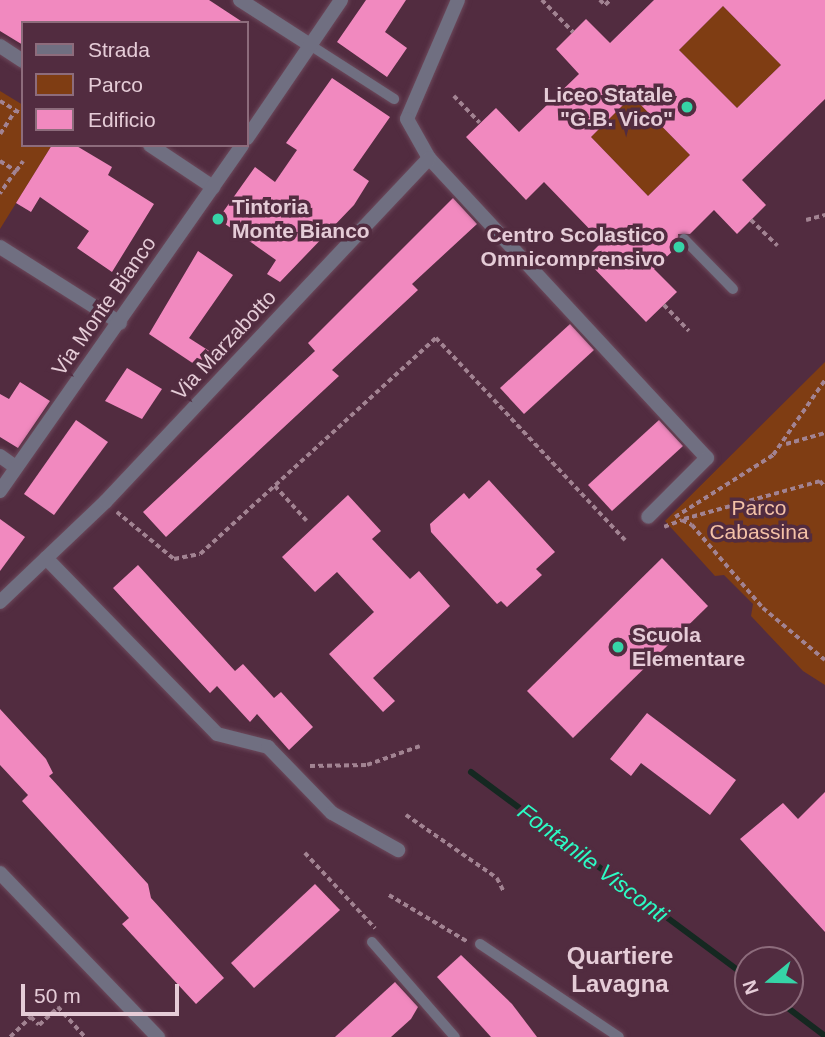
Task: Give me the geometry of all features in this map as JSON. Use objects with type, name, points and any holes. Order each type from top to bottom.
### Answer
[{"type":"street","points":[[240,0],[310,45]]},
{"type":"street","points":[[248,137],[341,0]]},
{"type":"street","points":[[458,0],[408,108],[407,119],[429,158],[707,458],[648,517]]},
{"type":"street","points":[[0,46],[21,60]]},
{"type":"street","points":[[153,147],[214,187]]},
{"type":"street","name":"Via Monte Bianco","points":[[0,491],[241,147]]},
{"type":"street","name":"Via Marzabotto","points":[[0,602],[106,501],[429,158]]},
{"type":"street","points":[[0,247],[120,323]]},
{"type":"street","points":[[0,456],[16,467]]},
{"type":"street","points":[[46,558],[217,734],[268,747],[331,813],[398,850]]},
{"type":"street","points":[[0,873],[158,1037]]},
{"type":"lane","points":[[310,45],[394,100]]},
{"type":"lane","points":[[684,239],[733,289]]},
{"type":"lane","points":[[372,942],[455,1037]]},
{"type":"lane","points":[[480,944],[619,1037]]},
{"type":"path","points":[[542,0],[573,32]]},
{"type":"path","points":[[600,0],[605,5],[610,0]]},
{"type":"path","points":[[454,96],[480,123]]},
{"type":"path","points":[[0,101],[21,115]]},
{"type":"path","points":[[0,134],[15,111]]},
{"type":"path","points":[[0,161],[16,171]]},
{"type":"path","points":[[0,194],[23,161]]},
{"type":"path","points":[[806,220],[825,215]]},
{"type":"path","points":[[751,220],[778,246]]},
{"type":"path","points":[[664,305],[689,331]]},
{"type":"path","points":[[106,501],[156,550],[189,560],[275,486],[436,338],[625,540]]},
{"type":"path","points":[[825,380],[783,444],[756,469],[659,529],[820,481],[825,477]]},
{"type":"path","points":[[783,444],[825,433]]},
{"type":"path","points":[[820,481],[825,486]]},
{"type":"path","points":[[275,486],[307,521]]},
{"type":"path","points":[[682,520],[705,537],[763,608],[825,660]]},
{"type":"path","points":[[288,768],[367,765],[420,746]]},
{"type":"path","points":[[406,815],[497,878],[504,892]]},
{"type":"path","points":[[305,852],[381,934]]},
{"type":"path","points":[[389,895],[457,940],[480,944]]},
{"type":"path","points":[[10,1037],[31,1017],[39,1025],[58,1007],[85,1037]]},
{"type":"green space","points":[[723,6],[781,65],[737,108],[679,50]]},
{"type":"green space","points":[[0,91],[21,104],[21,147],[51,147],[0,229]]},
{"type":"green space","points":[[632,96],[690,155],[648,196],[591,137]]},
{"type":"green space","name":"Parco Cabassina","points":[[825,362],[825,685],[803,671],[751,616],[753,604],[724,575],[715,576],[665,521]]},
{"type":"building","points":[[0,0],[209,0],[241,21],[21,21],[21,44],[0,31]]},
{"type":"building","points":[[366,0],[406,0],[385,32],[407,48],[387,77],[337,42]]},
{"type":"building","points":[[654,0],[825,0],[825,99],[742,180],[766,205],[737,234],[714,210],[690,234],[678,234],[679,245],[654,269],[677,292],[646,322],[585,259],[602,242],[544,182],[526,200],[466,137],[496,108],[519,132],[579,74],[556,49],[586,19],[610,43]],"holes":[[[723,6],[781,65],[737,108],[679,50]],[[632,96],[690,155],[648,196],[591,137]]]},
{"type":"building","points":[[332,78],[390,117],[353,170],[369,181],[354,205],[280,282],[267,274],[276,260],[218,219],[255,167],[275,182],[297,150],[286,143]]},
{"type":"building","points":[[51,147],[78,147],[112,167],[108,175],[154,204],[112,272],[77,248],[89,231],[40,197],[31,212],[16,203]]},
{"type":"building","points":[[453,198],[477,224],[412,284],[418,290],[332,370],[339,376],[166,537],[143,512],[315,351],[308,343]]},
{"type":"building","points":[[198,251],[233,275],[189,338],[214,354],[200,368],[149,334]]},
{"type":"building","points":[[570,324],[594,350],[524,414],[500,388]]},
{"type":"building","points":[[127,368],[162,389],[142,419],[105,401]]},
{"type":"building","points":[[20,382],[50,401],[18,448],[0,437],[0,394],[9,399]]},
{"type":"building","points":[[76,420],[108,442],[54,515],[24,494]]},
{"type":"building","points":[[659,420],[683,446],[612,511],[588,485]]},
{"type":"building","points":[[489,480],[555,552],[536,569],[542,575],[507,607],[501,601],[497,604],[431,532],[430,524],[464,493],[469,499]]},
{"type":"building","points":[[348,495],[381,531],[372,539],[410,579],[419,571],[450,606],[373,678],[395,701],[383,712],[329,654],[374,612],[337,572],[315,592],[282,557]]},
{"type":"building","points":[[0,519],[25,537],[0,571]]},
{"type":"building","name":"Scuola Elementare","points":[[662,558],[708,606],[573,738],[527,691]]},
{"type":"building","points":[[138,565],[235,671],[243,664],[274,698],[281,692],[313,727],[289,750],[257,714],[250,722],[217,686],[210,693],[113,588]]},
{"type":"building","points":[[0,709],[46,759],[53,773],[49,776],[148,884],[151,898],[224,978],[196,1004],[122,924],[129,918],[22,801],[28,795],[0,765]]},
{"type":"building","points":[[647,713],[736,780],[710,815],[641,763],[631,776],[610,759]]},
{"type":"building","points":[[825,792],[825,932],[740,839],[783,803],[798,819]]},
{"type":"building","points":[[315,884],[340,910],[254,988],[231,963]]},
{"type":"building","points":[[461,955],[512,1004],[537,1037],[491,1037],[437,977]]},
{"type":"building","points":[[395,982],[418,1007],[411,1019],[391,1037],[335,1037]]},
{"type":"waterway","name":"Fontanile Visconti","points":[[471,772],[734,968]]},
{"type":"waterway","name":"Fontanile Visconti","points":[[799,1016],[825,1036]]},
{"type":"place","name":"Liceo Statale \"G.B. Vico\"","points":[[687,107]]},
{"type":"place","name":"Tintoria Monte Bianco","points":[[218,219]]},
{"type":"place","name":"Centro Scolastico Omnicomprensivo","points":[[679,247]]},
{"type":"place","name":"Scuola Elementare","points":[[618,647]]},
{"type":"district","name":"Quartiere Lavagna","points":[[620,970]]}]
